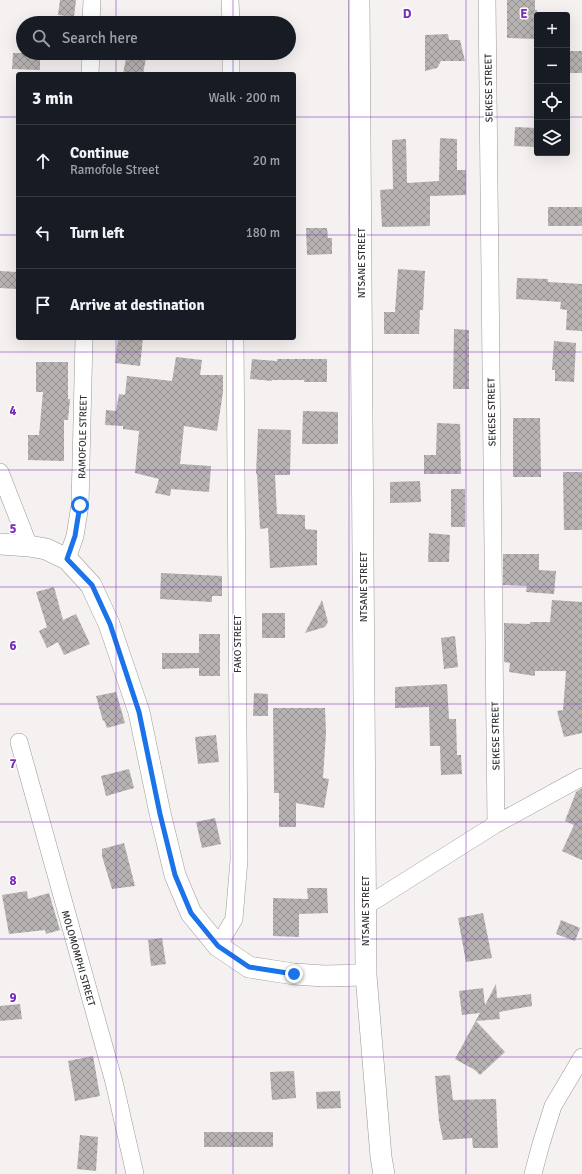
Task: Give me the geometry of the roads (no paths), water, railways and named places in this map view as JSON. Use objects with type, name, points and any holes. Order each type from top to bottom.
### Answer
[{"type":"street","points":[[92,0],[92,16]]},
{"type":"street","points":[[230,0],[230,16]]},
{"type":"street","name":"NTSANE STREET","points":[[358,0],[366,975],[381,1157],[384,1174]]},
{"type":"street","name":"SEKESE STREET","points":[[487,0],[496,824]]},
{"type":"street","points":[[90,72],[91,60]]},
{"type":"street","points":[[231,60],[231,72]]},
{"type":"street","name":"RAMOFOLE STREET","points":[[67,559],[75,536],[80,505],[84,340]]},
{"type":"street","name":"FAKO STREET","points":[[218,946],[234,919],[239,860],[235,340]]},
{"type":"street","points":[[0,472],[30,546]]},
{"type":"street","points":[[0,544],[30,546],[46,549],[67,559],[92,585],[110,624],[139,712],[160,814],[175,875],[191,913],[218,946],[249,967],[294,974],[324,976],[366,975]]},
{"type":"street","name":"MOLOMOMPHI STREET","points":[[19,742],[114,1082],[135,1174]]},
{"type":"street","points":[[366,906],[496,824],[582,777]]},
{"type":"street","points":[[533,1174],[553,1106],[582,1057]]}]
